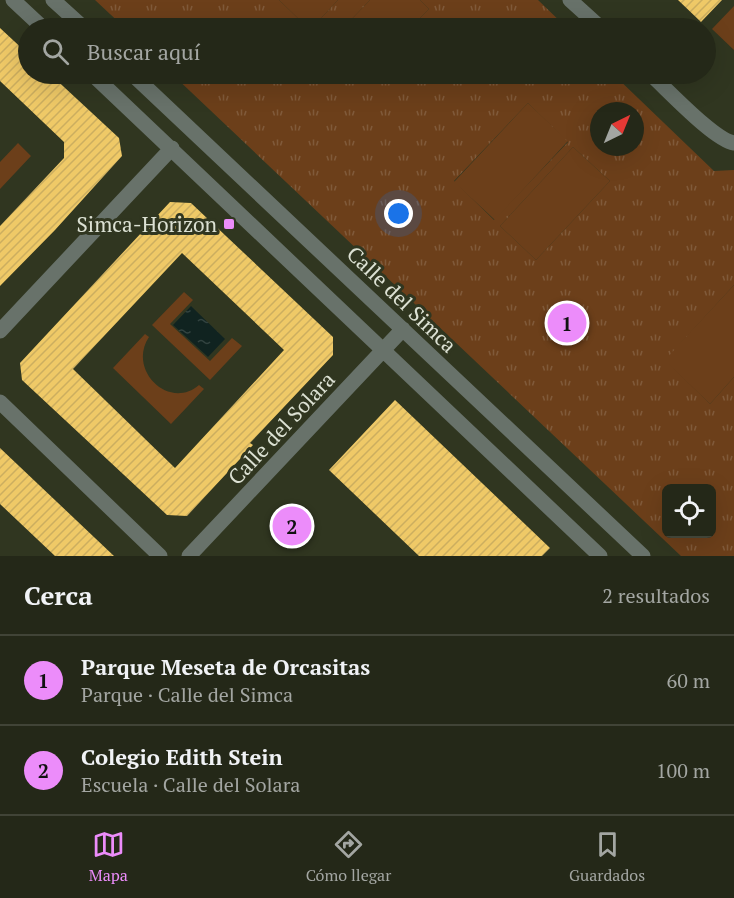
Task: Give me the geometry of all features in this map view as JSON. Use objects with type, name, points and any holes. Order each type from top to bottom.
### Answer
[{"type":"street","points":[[13,0],[32,18]]},
{"type":"street","points":[[53,0],[73,18]]},
{"type":"street","points":[[570,0],[590,18]]},
{"type":"street","points":[[103,84],[600,556]]},
{"type":"street","name":"Calle del Simca","points":[[143,84],[643,556]]},
{"type":"street","points":[[661,84],[712,131],[730,143],[734,143]]},
{"type":"street","points":[[0,331],[172,148]]},
{"type":"street","name":"Calle del Solara","points":[[189,556],[403,329]]},
{"type":"street","points":[[0,402],[160,556]]},
{"type":"green space","points":[[95,0],[279,0],[298,18],[114,18]]},
{"type":"green space","points":[[279,0],[338,0],[321,18],[298,18]]},
{"type":"green space","points":[[338,0],[370,0],[353,18],[321,18]]},
{"type":"green space","points":[[370,0],[420,0],[429,9],[420,18],[353,18]]},
{"type":"green space","points":[[420,0],[538,0],[557,18],[420,18],[429,9]]},
{"type":"green space","points":[[734,6],[734,50],[716,33],[716,25]]},
{"type":"green space","points":[[183,84],[623,84],[642,102],[590,102],[590,156],[644,156],[644,104],[714,171],[734,170],[734,285],[665,360],[710,404],[734,377],[734,556],[681,556]],"holes":[[[528,103],[568,142],[494,220],[454,181]],[[573,147],[610,181],[536,260],[500,226]]]},
{"type":"green space","points":[[528,103],[568,141],[495,220],[454,182]]},
{"type":"green space","points":[[18,143],[31,156],[0,189],[0,162]]},
{"type":"green space","points":[[573,147],[610,181],[536,260],[500,226]]},
{"type":"green space","points":[[734,285],[734,377],[710,404],[664,360]]},
{"type":"green space","points":[[184,292],[193,300],[170,324],[210,361],[232,338],[242,346],[210,380],[152,325]]},
{"type":"green space","points":[[145,334],[149,337],[144,350],[143,362],[147,374],[154,383],[164,390],[175,393],[187,392],[199,385],[204,389],[171,424],[113,368]]},
{"type":"water","points":[[191,306],[225,339],[208,357],[173,325]]},
{"type":"building","points":[[678,0],[722,0],[705,18],[697,18]]},
{"type":"building","points":[[0,28],[18,45],[18,84],[61,84],[119,138],[122,156],[0,286],[0,226],[64,158],[64,142],[0,81]]},
{"type":"building","points":[[170,202],[191,203],[333,337],[333,355],[250,443],[253,445],[187,516],[167,515],[22,380],[20,363]],"holes":[[[182,253],[284,350],[175,468],[73,369]]]},
{"type":"building","points":[[395,400],[550,548],[542,556],[419,556],[329,470]]},
{"type":"building","points":[[0,448],[114,556],[55,556],[0,504]]},
{"type":"place","name":"Simca-Horizon","points":[[229,224]]},
{"type":"place","name":"Parque Meseta de Orcasitas","points":[[567,323]]},
{"type":"place","name":"Colegio Edith Stein","points":[[292,526]]}]
